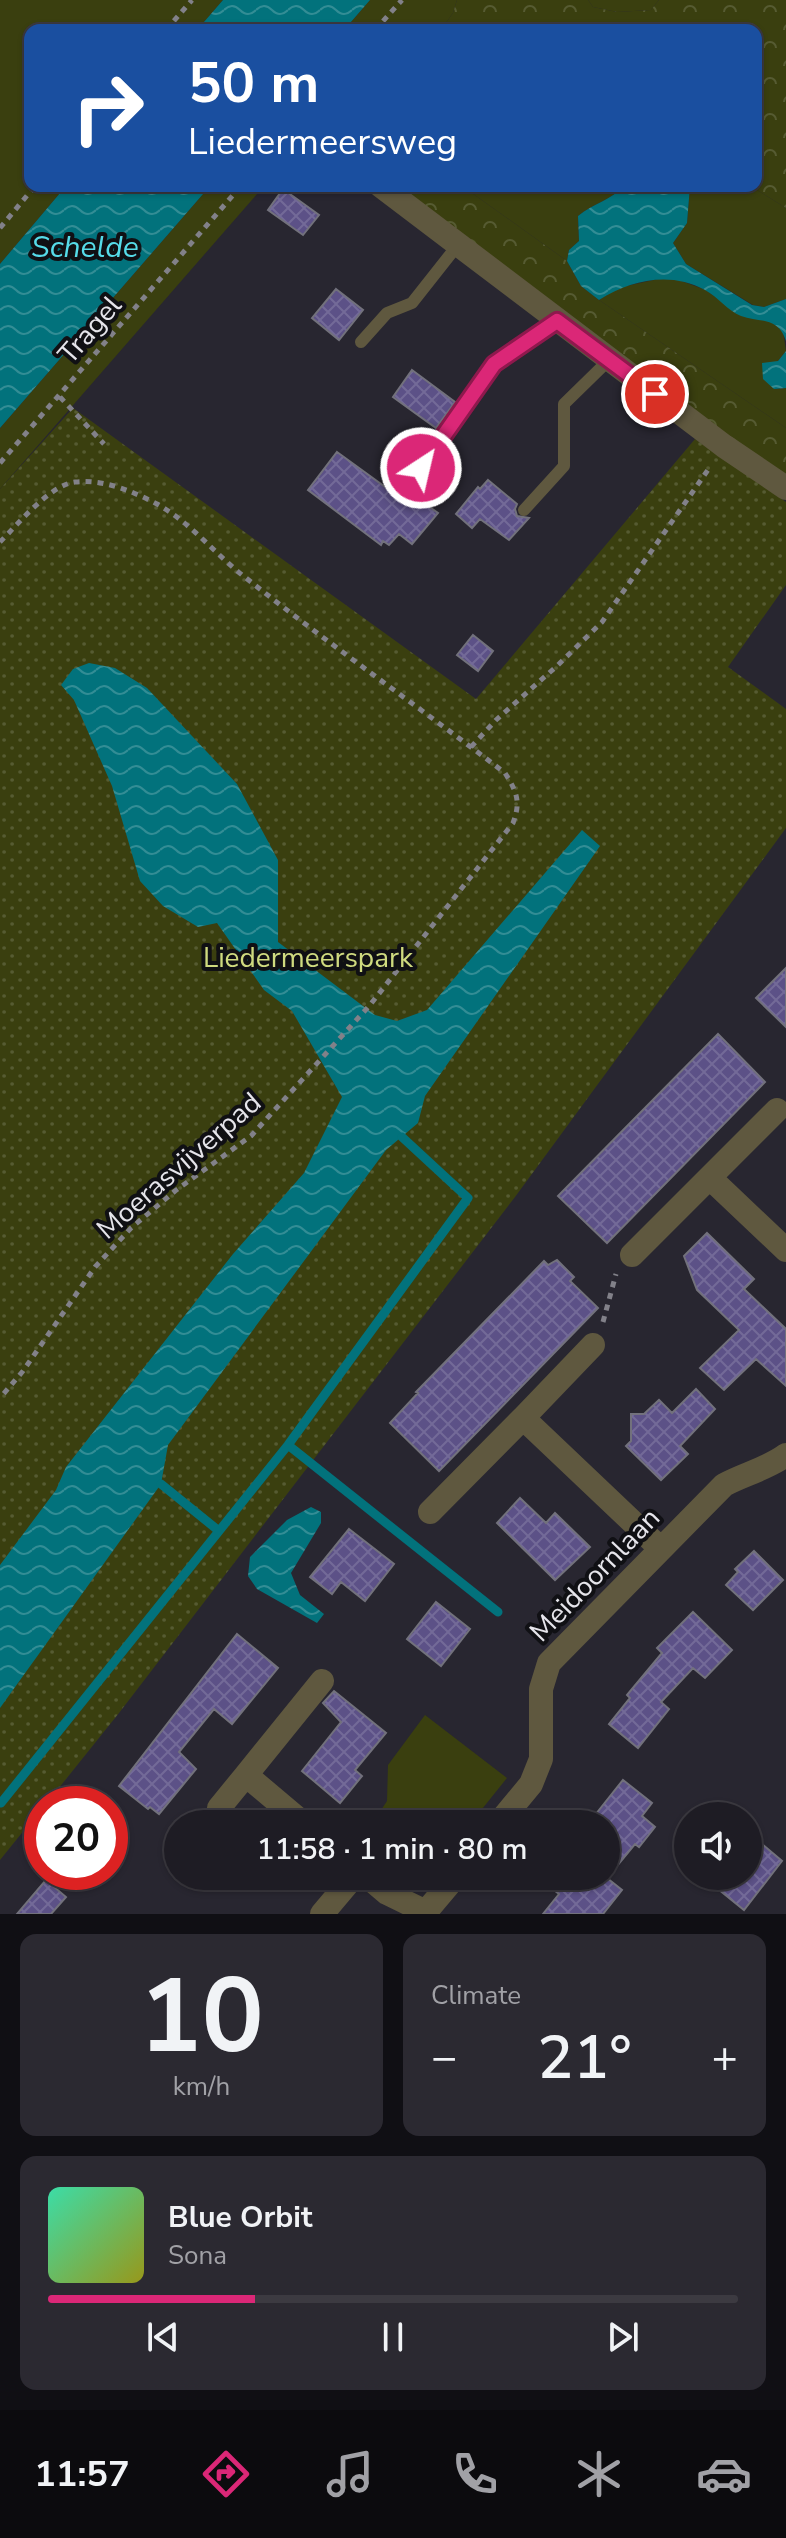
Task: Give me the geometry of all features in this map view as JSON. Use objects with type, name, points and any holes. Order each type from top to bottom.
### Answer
[{"type":"street","points":[[389,192],[724,446],[786,488]]},
{"type":"street","points":[[632,1255],[777,1110]]},
{"type":"street","points":[[710,1178],[786,1250]]},
{"type":"street","points":[[430,1512],[593,1345]]},
{"type":"street","points":[[523,1418],[660,1548]]},
{"type":"street","name":"Meidoornlaan","points":[[510,1810],[531,1784],[541,1759],[541,1689],[549,1663],[724,1485],[775,1463],[786,1455]]},
{"type":"street","points":[[219,1808],[322,1681]]},
{"type":"street","points":[[246,1775],[287,1810]]},
{"type":"street","points":[[322,1914],[342,1890]]},
{"type":"street","points":[[383,1890],[424,1913],[444,1890]]},
{"type":"lane","points":[[361,342],[387,313],[412,303],[457,246]]},
{"type":"lane","points":[[421,468],[494,364],[557,321]]},
{"type":"lane","points":[[524,510],[564,466],[564,404],[610,359]]},
{"type":"path","points":[[171,24],[192,0]]},
{"type":"path","points":[[380,24],[402,0]]},
{"type":"path","points":[[0,228],[30,192]]},
{"type":"path","name":"Tragel","points":[[0,463],[236,192]]},
{"type":"path","points":[[60,397],[104,444]]},
{"type":"path","points":[[471,747],[602,622],[724,446]]},
{"type":"path","name":"Moerasvijverpad","points":[[0,542],[47,496],[72,482],[98,481],[160,506],[243,576],[505,773],[517,791],[519,807],[513,823],[370,1005],[251,1136],[175,1191],[131,1228],[95,1267],[23,1371],[0,1398]]},
{"type":"path","points":[[593,1345],[606,1312],[615,1274],[632,1255]]},
{"type":"green space","points":[[0,0],[223,0],[202,24],[24,24],[24,192],[61,192],[0,264]]},
{"type":"green space","points":[[370,0],[457,0],[445,24],[349,24]]},
{"type":"green space","points":[[457,0],[588,0],[593,7],[617,12],[651,10],[659,0],[786,0],[786,208],[761,192],[762,24],[445,24]]},
{"type":"green space","points":[[588,0],[659,0],[651,10],[617,12],[593,7]]},
{"type":"green space","points":[[205,192],[259,192],[0,489],[0,428]]},
{"type":"green space","points":[[407,192],[470,192],[567,261],[581,286],[599,300],[786,428],[786,476],[736,445]]},
{"type":"green space","points":[[470,192],[617,192],[578,216],[579,241],[569,250],[567,261]]},
{"type":"green space","points":[[690,192],[761,192],[786,208],[786,299],[764,307],[753,305],[686,264],[673,243],[687,223]]},
{"type":"green space","points":[[658,279],[676,279],[706,290],[740,315],[769,320],[783,331],[786,351],[778,361],[774,389],[786,388],[786,428],[599,300],[617,288]]},
{"type":"green space","name":"Liedermeerspark","points":[[73,408],[476,699],[695,439],[786,502],[786,585],[728,667],[786,709],[786,828],[515,1197],[119,1713],[60,1786],[24,1786],[24,1830],[0,1860],[0,489]]},
{"type":"green space","points":[[425,1715],[507,1778],[481,1810],[381,1810],[387,1801],[388,1765]]},
{"type":"water","points":[[223,0],[370,0],[349,24],[202,24]]},
{"type":"water","name":"Schelde","points":[[61,192],[205,192],[0,428],[0,264]]},
{"type":"water","points":[[617,192],[690,192],[687,223],[673,243],[686,264],[752,305],[764,307],[786,299],[786,341],[783,333],[773,324],[736,314],[710,293],[692,284],[651,280],[624,287],[599,300],[581,286],[567,261],[569,250],[579,241],[578,216]]},
{"type":"water","points":[[786,351],[786,388],[774,389],[763,379],[762,363],[778,361]]},
{"type":"water","points":[[89,663],[115,668],[147,688],[237,784],[278,860],[278,942],[375,1015],[397,1021],[427,1010],[582,830],[600,846],[425,1096],[418,1123],[386,1150],[168,1445],[161,1484],[0,1708],[0,1565],[56,1490],[66,1467],[233,1254],[304,1173],[342,1097],[292,1011],[264,990],[217,923],[198,927],[163,906],[140,881],[112,786],[74,700],[61,685],[73,669]]},
{"type":"water","points":[[311,1507],[321,1512],[321,1523],[291,1573],[300,1595],[324,1614],[317,1623],[257,1589],[248,1576],[250,1557],[287,1520]]},
{"type":"building","points":[[281,192],[287,192],[319,215],[303,235],[268,210]]},
{"type":"building","points":[[336,289],[363,310],[339,340],[312,318]]},
{"type":"building","points":[[412,370],[455,402],[436,428],[393,397]]},
{"type":"building","points":[[337,452],[388,489],[393,481],[438,513],[412,544],[399,534],[389,545],[383,541],[381,545],[308,490]]},
{"type":"building","points":[[488,480],[517,504],[517,516],[529,518],[509,540],[480,519],[472,528],[456,514],[478,487],[480,489]]},
{"type":"building","points":[[473,635],[493,651],[478,671],[457,655]]},
{"type":"building","points":[[786,968],[786,1027],[756,998]]},
{"type":"building","points":[[718,1034],[765,1082],[607,1243],[558,1196]]},
{"type":"building","points":[[707,1233],[754,1279],[744,1289],[786,1329],[786,1386],[756,1359],[724,1390],[700,1368],[739,1330],[697,1290],[684,1256]]},
{"type":"building","points":[[557,1260],[574,1277],[570,1281],[598,1308],[439,1471],[390,1423],[416,1392],[544,1261],[548,1265]]},
{"type":"building","points":[[696,1389],[715,1409],[680,1446],[688,1454],[661,1480],[626,1446],[631,1441],[631,1414],[644,1414],[659,1400],[672,1413]]},
{"type":"building","points":[[520,1498],[546,1523],[555,1513],[590,1547],[555,1580],[497,1523]]},
{"type":"building","points":[[349,1529],[394,1564],[365,1601],[341,1582],[332,1594],[310,1577]]},
{"type":"building","points":[[754,1551],[783,1580],[753,1610],[726,1585],[738,1572],[735,1569]]},
{"type":"building","points":[[436,1602],[470,1629],[441,1666],[407,1639]]},
{"type":"building","points":[[693,1612],[732,1650],[705,1678],[693,1668],[661,1702],[669,1709],[638,1748],[609,1724],[630,1698],[627,1695],[662,1653],[657,1648]]},
{"type":"building","points":[[237,1634],[278,1668],[232,1724],[214,1709],[179,1752],[196,1769],[159,1814],[128,1793],[128,1786],[119,1786]]},
{"type":"building","points":[[334,1691],[386,1733],[355,1770],[362,1776],[340,1803],[302,1771],[341,1722],[323,1703]]},
{"type":"building","points":[[623,1780],[652,1803],[642,1816],[655,1827],[639,1847],[635,1844],[620,1862],[620,1810],[599,1810]]},
{"type":"building","points":[[762,1844],[782,1861],[762,1887]]},
{"type":"building","points":[[37,1890],[58,1890],[66,1897],[51,1914],[17,1914]]},
{"type":"building","points":[[554,1890],[622,1890],[603,1914],[543,1914],[559,1894]]},
{"type":"building","points":[[719,1890],[760,1890],[744,1910]]},
{"type":"waterway","points":[[1,1803],[288,1445],[468,1198],[402,1137]]},
{"type":"waterway","points":[[288,1445],[498,1612]]},
{"type":"waterway","points":[[161,1484],[219,1531]]},
{"type":"route","points":[[421,468],[494,364],[557,321],[655,394]]}]
